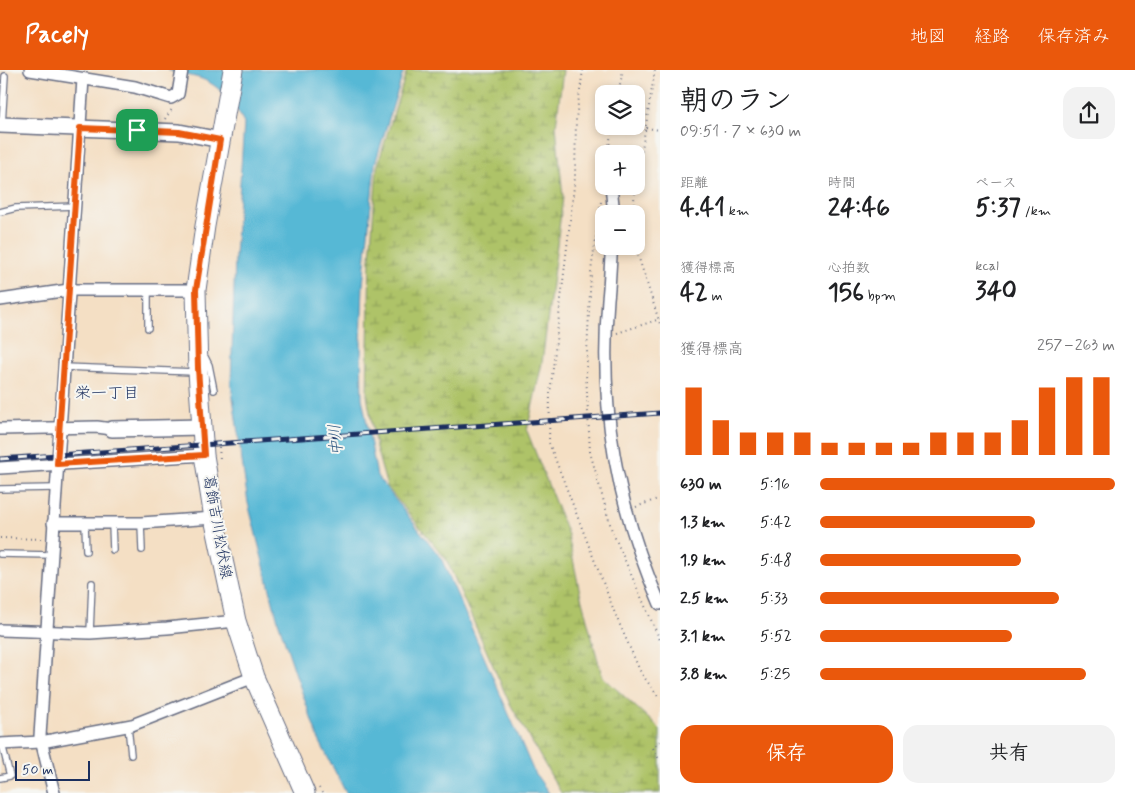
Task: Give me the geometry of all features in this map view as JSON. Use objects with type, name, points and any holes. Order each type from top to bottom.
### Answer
[{"type":"main road","name":"葛飾吉川松伏線","points":[[233,70],[196,290],[202,427],[214,454],[214,518],[236,620],[254,677],[311,789]]},
{"type":"street","points":[[30,70],[135,87],[171,98],[178,94],[182,74]]},
{"type":"street","points":[[54,793],[41,742],[55,488],[84,79]]},
{"type":"street","points":[[1,125],[189,133],[220,140]]},
{"type":"street","points":[[611,255],[605,338],[610,439],[626,511],[637,547],[660,604]]},
{"type":"street","points":[[0,300],[69,290],[196,290]]},
{"type":"street","points":[[0,429],[202,427]]},
{"type":"street","points":[[0,468],[214,454]]},
{"type":"street","points":[[53,523],[112,524],[214,518]]},
{"type":"street","points":[[0,630],[46,633],[90,632],[167,628],[236,620]]},
{"type":"street","points":[[1,744],[41,742],[128,726],[254,677]]},
{"type":"lane","points":[[1,125],[5,76]]},
{"type":"lane","points":[[0,212],[16,208],[76,206]]},
{"type":"lane","points":[[148,290],[148,328]]},
{"type":"lane","points":[[64,367],[198,365],[205,357],[209,365],[214,390]]},
{"type":"lane","points":[[0,489],[55,488]]},
{"type":"lane","points":[[141,523],[142,550]]},
{"type":"lane","points":[[85,524],[86,551]]},
{"type":"lane","points":[[112,524],[113,550]]},
{"type":"lane","points":[[0,554],[52,555]]},
{"type":"lane","points":[[90,632],[92,583]]},
{"type":"lane","points":[[128,726],[131,755]]},
{"type":"lane","points":[[0,778],[10,776],[1,744]]},
{"type":"path","points":[[583,70],[576,118],[575,178],[550,394],[549,443],[616,616],[642,673],[660,699]]},
{"type":"path","points":[[620,85],[623,70]]},
{"type":"path","points":[[643,145],[655,70]]},
{"type":"path","points":[[156,131],[172,109],[171,104]]},
{"type":"path","points":[[646,128],[660,130]]},
{"type":"path","points":[[638,255],[660,324]]},
{"type":"path","points":[[605,338],[659,319]]},
{"type":"path","points":[[626,511],[660,498]]},
{"type":"path","points":[[0,538],[52,539]]},
{"type":"path","points":[[660,741],[653,748],[660,761]]},
{"type":"path","points":[[311,789],[322,793]]},
{"type":"green space","points":[[407,70],[563,70],[556,126],[563,197],[542,363],[527,431],[568,535],[580,593],[602,676],[660,729],[660,793],[561,793],[509,702],[446,559],[387,487],[376,448],[367,395],[370,258],[377,167]]},
{"type":"water","name":"中川","points":[[168,70],[404,70],[375,164],[363,285],[362,398],[377,476],[441,558],[534,772],[549,793],[346,793],[318,738],[297,678],[278,621],[248,503],[231,384],[235,256],[244,123],[232,102],[213,85],[199,78]]},
{"type":"railway","points":[[0,459],[660,413]]},
{"type":"district","name":"栄一丁目","points":[[107,393]]},
{"type":"route","points":[[80,128],[137,130],[189,133],[220,140],[196,290],[199,399],[204,455],[57,464],[80,128]]}]
